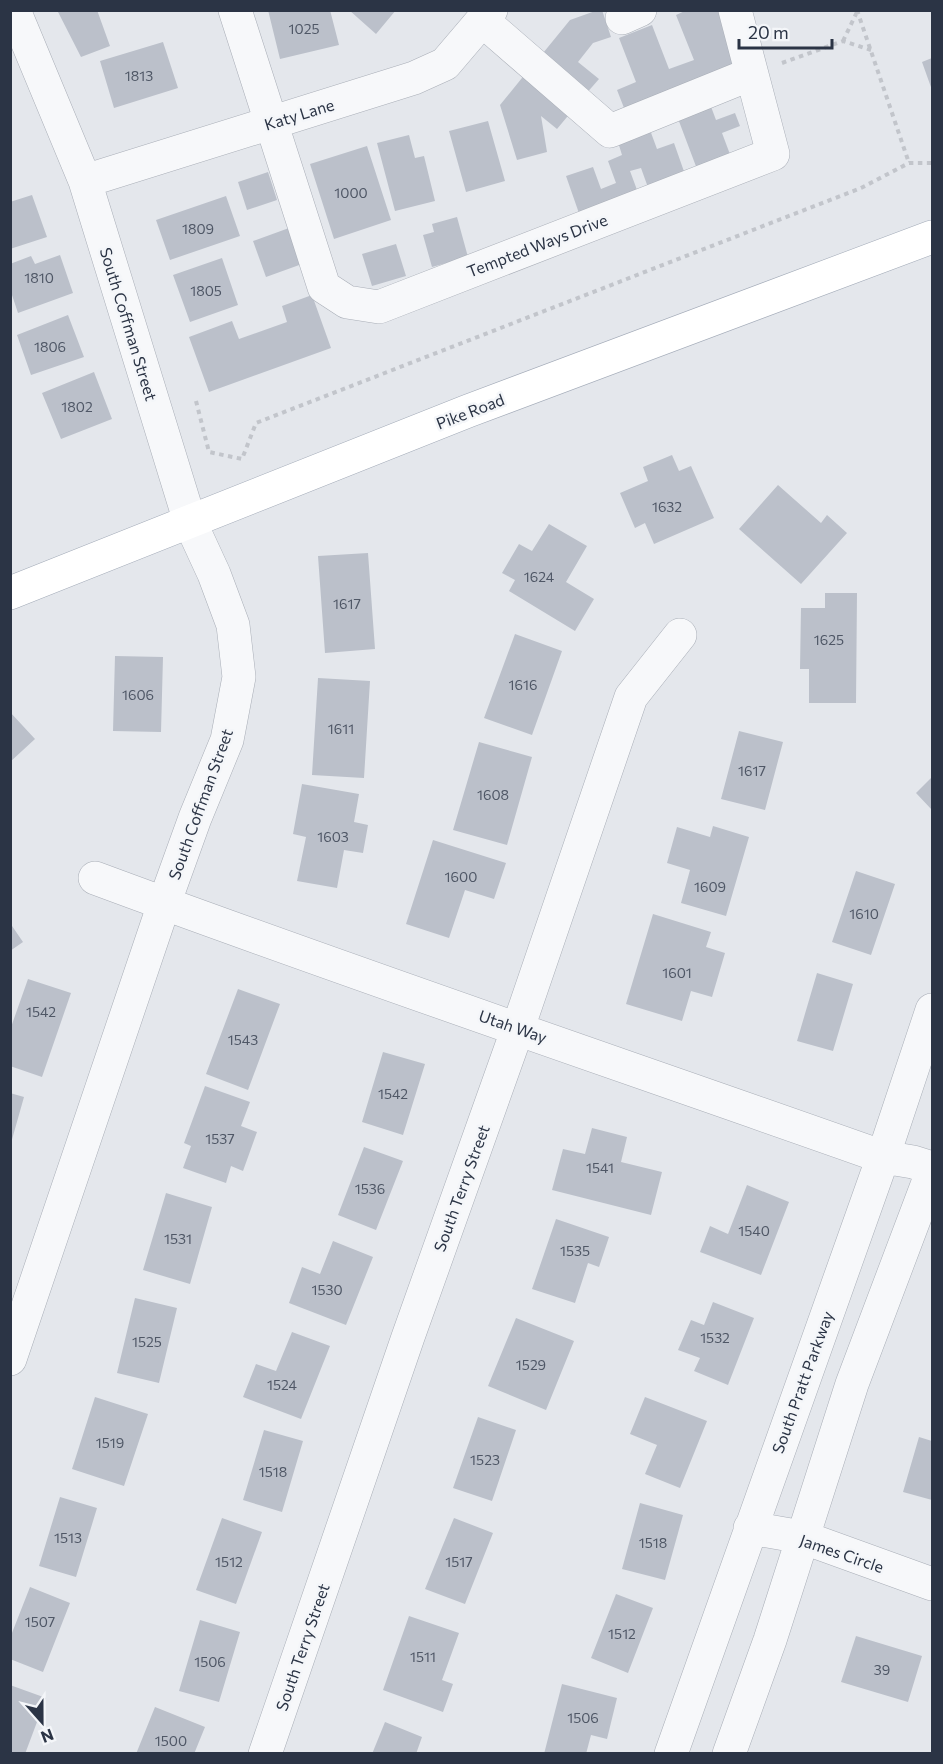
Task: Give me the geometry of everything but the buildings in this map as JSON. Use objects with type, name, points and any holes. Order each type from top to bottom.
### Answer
[{"type":"main road","name":"Pike Road","points":[[10,593],[468,411],[933,237]]},
{"type":"street","name":"South Coffman Street","points":[[10,1359],[164,904],[195,818],[227,740],[239,677],[233,625],[214,574],[190,522],[85,181],[14,10]]},
{"type":"street","name":"Tempted Ways Drive","points":[[235,10],[324,287],[347,302],[379,306],[773,154],[735,10]]},
{"type":"street","name":"Katy Lane","points":[[85,181],[414,78],[445,64],[487,16]]},
{"type":"street","points":[[487,16],[610,131],[751,74]]},
{"type":"street","name":"South Terry Street","points":[[265,1754],[631,697],[680,635]]},
{"type":"street","name":"Utah Way","points":[[95,878],[282,947],[883,1157],[914,1162],[933,1170]]},
{"type":"street","name":"South Pratt Parkway","points":[[671,1754],[933,1010]]},
{"type":"street","points":[[729,1754],[770,1640],[852,1384],[933,1170]]},
{"type":"street","name":"James Circle","points":[[750,1528],[802,1537],[933,1584]]},
{"type":"path","points":[[843,40],[857,10],[909,163]]},
{"type":"path","points":[[751,74],[843,40],[872,50]]},
{"type":"path","points":[[196,401],[209,452],[242,459],[256,423],[861,188],[909,163],[933,163]]}]
